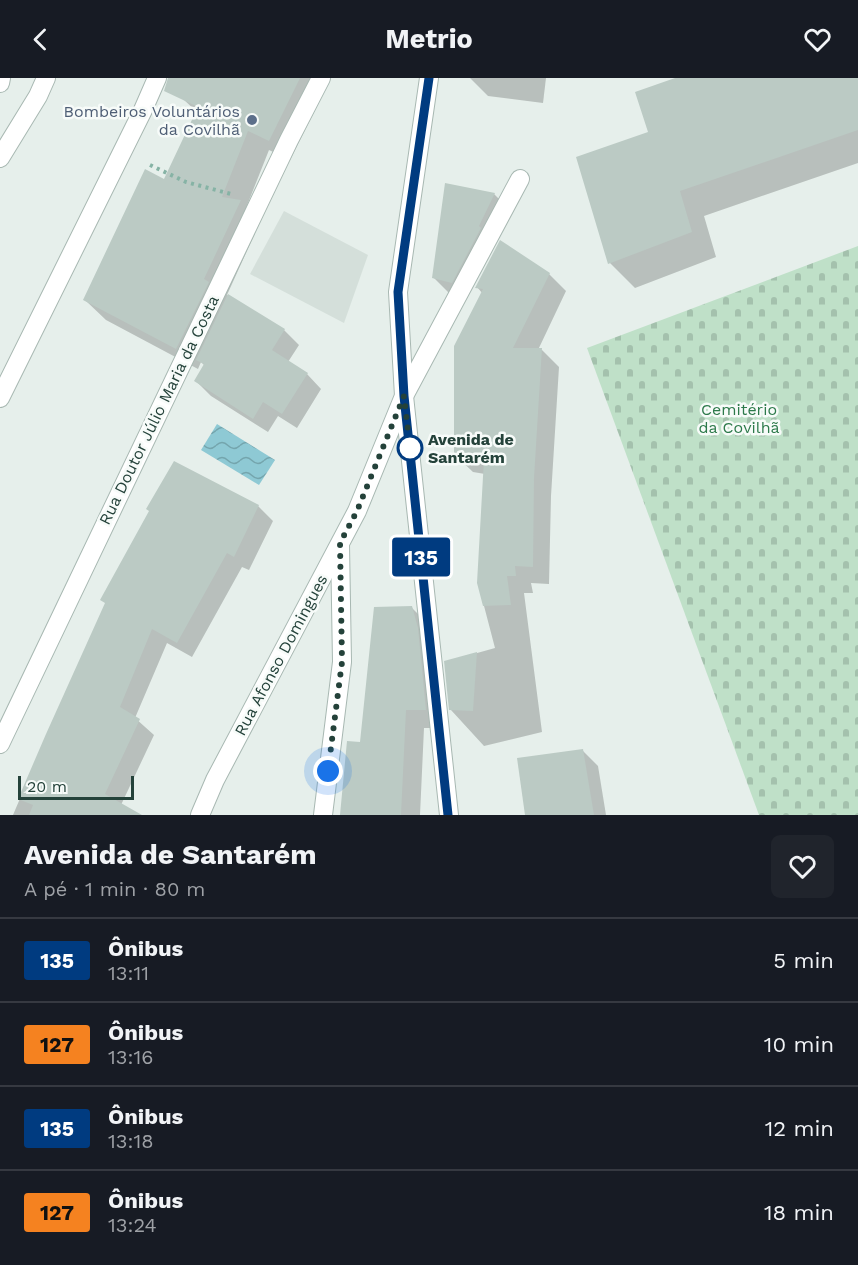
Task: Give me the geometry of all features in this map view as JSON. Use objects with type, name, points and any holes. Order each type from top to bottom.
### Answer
[{"type":"street","points":[[0,83],[1,78]]},
{"type":"street","points":[[0,159],[38,96],[46,78]]},
{"type":"street","points":[[0,398],[157,78]]},
{"type":"street","name":"Rua Doutor Júlio Maria da Costa","points":[[0,744],[259,202],[321,78]]},
{"type":"street","points":[[429,78],[398,292],[404,396],[448,815]]},
{"type":"street","points":[[0,145],[0,159]]},
{"type":"street","points":[[404,396],[520,179]]},
{"type":"street","name":"Rua Afonso Domingues","points":[[200,815],[215,780],[357,511],[404,396]]},
{"type":"street","points":[[323,815],[342,662],[340,543]]},
{"type":"path","points":[[150,165],[186,182],[259,202]]},
{"type":"shaded area","points":[[284,211],[368,255],[344,323],[250,274]]},
{"type":"green space","name":"Cemitério da Covilhã","points":[[858,246],[858,815],[759,815],[587,348]]},
{"type":"water","points":[[217,424],[275,460],[259,485],[201,450]]},
{"type":"building","points":[[168,78],[300,78],[269,141],[248,131],[222,197],[241,200],[204,279],[209,282],[176,349],[83,300],[145,169],[164,179],[198,107],[164,91]]},
{"type":"building","points":[[675,78],[858,78],[858,130],[680,191],[692,232],[608,264],[576,157],[648,132],[635,92]]},
{"type":"building","points":[[445,183],[495,193],[479,226],[481,228],[452,283],[432,278]]},
{"type":"building","points":[[500,240],[550,273],[513,348],[542,348],[534,478],[533,567],[515,566],[516,576],[507,576],[511,605],[483,606],[477,583],[484,459],[454,455],[454,346],[483,289],[475,288]]},
{"type":"building","points":[[228,294],[285,329],[272,350],[308,373],[282,414],[263,402],[253,419],[194,381],[204,364],[196,360]]},
{"type":"building","points":[[174,461],[259,505],[234,557],[227,553],[177,643],[152,629],[120,707],[140,719],[105,794],[142,815],[29,815],[33,805],[18,799],[105,603],[100,600],[149,511],[146,509]]},
{"type":"building","points":[[412,606],[418,628],[426,710],[406,710],[401,815],[340,815],[347,741],[360,742],[374,607]]},
{"type":"building","points":[[477,652],[473,711],[449,710],[444,661]]},
{"type":"building","points":[[583,749],[594,815],[525,815],[517,758]]},
{"type":"bus line","name":"135","points":[[429,78],[398,292],[404,396],[448,815]]},
{"type":"place","name":"Bombeiros Voluntários da Covilhã","points":[[252,120]]},
{"type":"place","name":"Avenida de Santarém","points":[[410,448]]},
{"type":"route","points":[[328,771],[342,662],[340,543],[357,511],[404,396],[410,448]]}]
